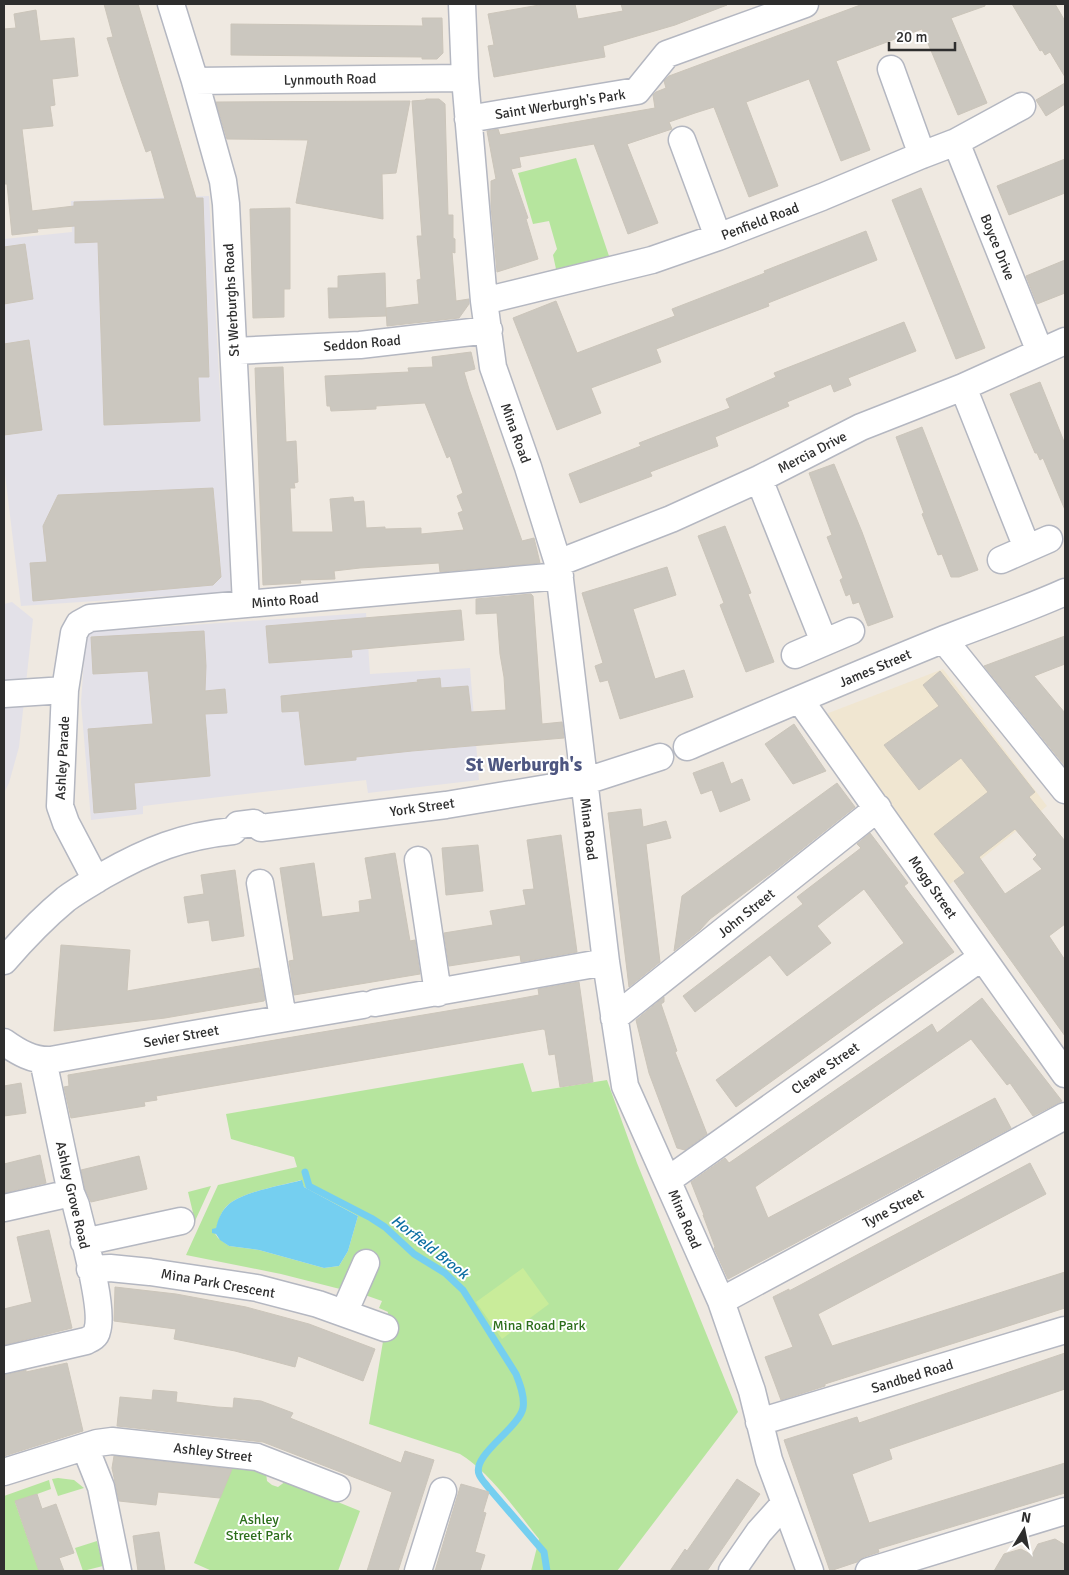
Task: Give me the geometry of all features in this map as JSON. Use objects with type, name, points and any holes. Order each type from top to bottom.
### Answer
[{"type":"street","name":"St Werburghs Road","points":[[171,4],[223,181],[226,204],[246,604]]},
{"type":"street","name":"Mina Road","points":[[462,4],[468,119],[484,302],[493,367],[528,467],[559,569],[583,782],[606,962],[625,1086],[720,1301],[752,1390],[769,1460],[810,1571]]},
{"type":"street","name":"Saint Werburgh's Park","points":[[468,119],[637,91],[667,54],[805,4]]},
{"type":"street","points":[[891,69],[922,154]]},
{"type":"street","name":"Lynmouth Road","points":[[195,81],[465,78]]},
{"type":"street","name":"Penfield Road","points":[[484,302],[652,260],[718,237],[956,142],[1022,106]]},
{"type":"street","points":[[682,140],[718,237]]},
{"type":"street","name":"Boyce Drive","points":[[956,142],[1040,352]]},
{"type":"street","name":"Seddon Road","points":[[234,351],[360,345],[489,330]]},
{"type":"street","name":"Mercia Drive","points":[[559,569],[759,479],[861,427],[963,387],[1065,341]]},
{"type":"street","points":[[963,387],[1038,544],[1000,560]]},
{"type":"street","points":[[759,479],[824,642]]},
{"type":"street","name":"Minto Road","points":[[65,690],[74,632],[79,624],[86,620],[559,569]]},
{"type":"street","name":"James Street","points":[[583,782],[660,756],[664,746],[678,741],[687,747],[1065,592]]},
{"type":"street","points":[[795,655],[851,631]]},
{"type":"street","points":[[944,640],[1065,790]]},
{"type":"street","points":[[4,694],[65,690]]},
{"type":"street","name":"Ashley Parade","points":[[65,690],[60,806],[78,848],[96,880]]},
{"type":"street","name":"Mogg Street","points":[[800,700],[1065,1074]]},
{"type":"street","name":"York Street","points":[[4,961],[38,925],[81,888],[128,861],[163,846],[212,833],[233,831],[238,836],[255,834],[260,828],[446,805],[583,782]]},
{"type":"street","name":"John Street","points":[[614,1018],[878,808]]},
{"type":"street","points":[[418,860],[438,993]]},
{"type":"street","points":[[260,883],[283,1018]]},
{"type":"street","name":"Cleave Street","points":[[668,1180],[982,957]]},
{"type":"street","name":"Sevier Street","points":[[4,1042],[26,1056],[51,1060],[606,962]]},
{"type":"street","name":"Ashley Grove Road","points":[[4,1360],[86,1341],[91,1339],[98,1331],[100,1310],[76,1204],[71,1193],[43,1060]]},
{"type":"street","name":"Tyne Street","points":[[720,1301],[1065,1116]]},
{"type":"street","points":[[4,1208],[71,1193]]},
{"type":"street","points":[[84,1242],[181,1221]]},
{"type":"street","points":[[344,1312],[366,1263]]},
{"type":"street","name":"Mina Park Crescent","points":[[90,1269],[134,1270],[225,1282],[289,1296],[344,1312],[385,1328]]},
{"type":"street","name":"Sandbed Road","points":[[759,1422],[1065,1330]]},
{"type":"street","name":"Ashley Street","points":[[4,1472],[85,1447],[112,1441],[248,1456],[266,1460],[337,1488]]},
{"type":"street","points":[[85,1447],[101,1487],[118,1571]]},
{"type":"street","points":[[418,1571],[443,1492]]},
{"type":"street","points":[[732,1571],[759,1532],[785,1503]]},
{"type":"street","points":[[870,1571],[1065,1512]]},
{"type":"shaded area","points":[[209,196],[231,592],[21,606],[4,466],[4,239],[72,232],[71,201]]},
{"type":"shaded area","points":[[12,602],[33,619],[19,747],[9,783],[4,793],[4,604]]},
{"type":"shaded area","points":[[366,613],[370,674],[470,668],[479,780],[368,793],[366,780],[143,806],[143,814],[91,820],[81,703],[85,645],[90,632]]},
{"type":"shaded area","points":[[943,669],[1047,806],[949,885],[826,714]]},
{"type":"green space","points":[[576,158],[609,256],[556,269],[553,255],[557,249],[549,221],[533,224],[518,173]]},
{"type":"green space","name":"Mina Road Park","points":[[523,1063],[532,1092],[607,1080],[637,1163],[738,1412],[617,1571],[531,1571],[539,1539],[492,1481],[471,1461],[460,1454],[369,1424],[388,1312],[379,1308],[382,1301],[365,1295],[380,1261],[358,1251],[340,1289],[281,1274],[186,1255],[218,1185],[297,1167],[294,1157],[231,1139],[226,1114]],"holes":[[[301,1180],[304,1187],[358,1216],[348,1251],[339,1266],[324,1268],[259,1250],[229,1246],[218,1238],[212,1229],[216,1229],[226,1206],[236,1199],[264,1189]]]},
{"type":"green space","points":[[211,1186],[195,1221],[188,1192]]},
{"type":"green space","points":[[523,1268],[549,1304],[502,1339],[476,1302]]},
{"type":"green space","name":"Ashley Street Park","points":[[232,1468],[266,1473],[267,1481],[272,1485],[278,1487],[286,1481],[360,1511],[338,1571],[212,1571],[194,1563]]},
{"type":"green space","points":[[52,1479],[74,1480],[84,1488],[58,1496]]},
{"type":"green space","points":[[49,1480],[51,1489],[15,1502],[39,1571],[4,1571],[4,1496]]},
{"type":"green space","points":[[97,1541],[103,1566],[83,1571],[75,1548]]},
{"type":"water","points":[[302,1180],[304,1187],[358,1216],[348,1251],[339,1266],[324,1268],[259,1250],[229,1246],[220,1240],[216,1234],[212,1233],[212,1229],[216,1228],[224,1209],[236,1199],[254,1192]]},
{"type":"building","points":[[104,4],[138,4],[196,198],[203,198],[209,377],[198,377],[200,421],[104,425],[98,242],[75,243],[75,226],[37,229],[38,232],[12,235],[7,184],[4,184],[4,29],[16,28],[14,14],[36,10],[40,41],[74,38],[78,76],[52,79],[55,105],[50,106],[53,126],[22,129],[32,211],[74,206],[74,202],[165,199],[151,150],[146,152],[107,38],[113,37]]},
{"type":"building","points":[[545,4],[575,4],[578,19],[623,11],[621,4],[727,5],[675,25],[603,46],[605,57],[494,77],[488,46],[494,45],[488,14]]},
{"type":"building","points":[[863,4],[985,4],[985,6],[951,18],[987,103],[958,115],[922,29],[836,61],[870,150],[841,161],[809,79],[746,102],[778,186],[749,197],[714,107],[669,122],[672,129],[627,144],[658,223],[628,234],[594,144],[519,157],[521,167],[511,169],[528,218],[526,219],[538,259],[497,272],[491,206],[491,181],[496,179],[487,131],[498,129],[500,135],[655,108],[653,95],[666,88],[664,81],[669,76]]},
{"type":"building","points":[[1012,4],[1055,4],[1065,21],[1065,77],[1050,52],[1045,55],[1042,50],[1040,51]]},
{"type":"building","points":[[422,18],[442,18],[443,53],[437,59],[422,59],[422,57],[231,55],[231,24],[423,26]]},
{"type":"building","points":[[1065,83],[1065,104],[1046,116],[1036,100]]},
{"type":"building","points":[[439,99],[445,104],[448,215],[453,215],[455,253],[452,252],[456,301],[469,299],[469,304],[459,318],[387,326],[386,308],[419,304],[417,280],[421,279],[417,236],[422,236],[412,101]]},
{"type":"building","points":[[410,101],[396,173],[382,174],[383,219],[296,203],[308,140],[227,139],[216,102]]},
{"type":"building","points":[[1065,159],[1065,193],[1009,215],[997,186]]},
{"type":"building","points":[[921,188],[985,348],[956,359],[892,200]]},
{"type":"building","points":[[290,208],[290,289],[284,289],[284,317],[253,318],[250,209]]},
{"type":"building","points":[[866,231],[877,260],[768,303],[769,306],[656,349],[661,362],[591,388],[601,413],[557,430],[513,318],[556,301],[577,353],[675,316],[672,309]]},
{"type":"building","points":[[25,244],[33,299],[4,304],[4,247]]},
{"type":"building","points":[[1065,260],[1065,293],[1037,304],[1026,276]]},
{"type":"building","points":[[385,273],[386,316],[329,318],[328,288],[338,288],[338,276]]},
{"type":"building","points":[[904,322],[916,351],[848,378],[851,385],[834,392],[831,384],[787,402],[789,406],[715,437],[718,446],[650,472],[652,476],[580,503],[569,474],[641,446],[639,443],[730,408],[726,399],[776,377],[774,373]]},
{"type":"building","points":[[29,340],[42,430],[4,435],[4,344]]},
{"type":"building","points":[[471,352],[475,369],[464,372],[469,389],[522,541],[534,538],[540,563],[440,572],[439,563],[360,568],[334,571],[335,579],[300,580],[301,583],[263,585],[255,368],[283,367],[286,442],[296,441],[298,482],[294,483],[295,488],[290,488],[292,532],[333,532],[330,499],[353,497],[354,502],[364,501],[366,528],[421,528],[421,534],[464,530],[458,513],[463,511],[457,496],[463,493],[450,456],[447,458],[425,403],[376,406],[376,409],[331,411],[330,406],[327,406],[325,376],[409,372],[408,368],[433,367],[432,357]]},
{"type":"building","points":[[1040,382],[1065,444],[1065,510],[1043,458],[1040,460],[1037,453],[1035,453],[1010,394]]},
{"type":"building","points":[[922,427],[978,570],[959,577],[951,577],[942,554],[938,555],[896,437]]},
{"type":"building","points":[[834,464],[862,532],[893,617],[868,626],[859,602],[853,604],[850,594],[846,596],[840,580],[843,578],[827,537],[832,535],[809,473]]},
{"type":"building","points":[[213,488],[221,577],[213,585],[33,601],[30,563],[47,562],[43,526],[58,495]]},
{"type":"building","points":[[725,526],[751,593],[748,594],[774,662],[746,672],[720,605],[724,603],[698,536]]},
{"type":"building","points":[[667,567],[676,595],[633,609],[655,679],[684,670],[693,697],[620,719],[608,680],[600,682],[595,666],[603,663],[582,593]]},
{"type":"building","points":[[531,594],[533,596],[542,724],[562,722],[564,738],[412,751],[356,757],[356,760],[305,765],[299,711],[282,712],[281,696],[440,678],[441,688],[468,686],[471,712],[506,710],[497,613],[476,614],[476,599]]},
{"type":"building","points":[[461,610],[464,640],[351,650],[352,657],[269,663],[266,626]]},
{"type":"building","points":[[204,631],[205,691],[225,689],[227,713],[205,714],[210,776],[134,783],[136,809],[94,813],[88,729],[153,724],[148,671],[93,674],[91,637]]},
{"type":"building","points":[[1065,636],[1065,664],[1034,676],[1065,713],[1065,766],[984,666]]},
{"type":"building","points":[[940,671],[1035,792],[1029,797],[1065,841],[1065,924],[1049,936],[1065,960],[1065,1036],[954,881],[965,873],[934,834],[988,792],[961,758],[919,790],[884,745],[939,706],[923,685]],"holes":[[[1015,829],[1037,855],[1033,859],[1042,869],[1005,894],[979,857]]]},
{"type":"building","points":[[794,724],[826,771],[793,784],[765,744]]},
{"type":"building","points":[[723,762],[731,784],[742,779],[750,800],[720,812],[712,790],[701,794],[693,773]]},
{"type":"building","points":[[837,783],[855,807],[710,919],[700,930],[674,951],[682,896]]},
{"type":"building","points":[[641,809],[643,827],[666,821],[671,838],[646,844],[660,962],[629,987],[608,813]]},
{"type":"building","points":[[870,833],[908,883],[904,886],[954,952],[736,1107],[716,1080],[904,943],[864,889],[817,926],[831,943],[787,976],[770,955],[695,1012],[683,996],[803,904],[797,897],[861,848],[857,844]]},
{"type":"building","points":[[561,835],[577,952],[521,962],[520,955],[449,966],[444,933],[493,925],[490,911],[526,905],[523,890],[534,889],[527,840]]},
{"type":"building","points":[[478,845],[483,891],[446,895],[442,848]]},
{"type":"building","points":[[395,853],[410,941],[415,940],[420,974],[294,995],[289,961],[294,960],[280,868],[314,863],[322,917],[360,912],[359,901],[372,899],[365,858]]},
{"type":"building","points":[[235,870],[244,936],[212,941],[209,920],[188,923],[184,897],[204,894],[201,875]]},
{"type":"building","points":[[61,945],[130,950],[127,991],[259,968],[265,999],[264,1001],[165,1018],[54,1031]]},
{"type":"building","points":[[579,982],[593,1082],[560,1087],[555,1054],[549,1055],[545,1030],[543,1029],[156,1096],[157,1100],[144,1102],[145,1106],[71,1118],[64,1087],[69,1086],[68,1075],[539,995],[538,989]]},
{"type":"building","points":[[664,997],[664,1002],[661,1004],[677,1051],[675,1052],[707,1134],[685,1150],[677,1148],[649,1073],[636,1020]]},
{"type":"building","points":[[982,998],[1062,1101],[1033,1116],[1010,1083],[1007,1085],[971,1039],[755,1187],[768,1218],[995,1098],[1011,1128],[728,1279],[714,1248],[691,1182],[725,1158],[729,1163],[932,1024],[937,1033]]},
{"type":"building","points":[[21,1083],[26,1113],[4,1116],[4,1086]]},
{"type":"building","points":[[40,1155],[46,1183],[4,1193],[4,1164]]},
{"type":"building","points":[[139,1156],[147,1189],[91,1202],[85,1189],[81,1170]]},
{"type":"building","points":[[1030,1163],[1046,1194],[818,1314],[832,1346],[1065,1272],[1065,1308],[825,1384],[825,1386],[781,1400],[765,1357],[793,1347],[773,1297],[789,1289],[789,1291]]},
{"type":"building","points":[[49,1230],[72,1328],[4,1345],[4,1309],[32,1302],[17,1237]]},
{"type":"building","points":[[115,1287],[176,1294],[246,1307],[309,1324],[375,1349],[363,1381],[298,1356],[295,1367],[235,1351],[174,1339],[176,1329],[114,1321]]},
{"type":"building","points":[[1065,1353],[1065,1389],[889,1449],[892,1459],[852,1474],[869,1523],[1065,1463],[1065,1493],[878,1549],[879,1552],[830,1571],[784,1440],[857,1417],[859,1423]]},
{"type":"building","points":[[67,1363],[83,1431],[4,1456],[4,1375]]},
{"type":"building","points":[[153,1390],[177,1392],[176,1402],[217,1407],[233,1408],[234,1398],[261,1401],[293,1413],[290,1418],[401,1463],[405,1451],[434,1460],[398,1571],[367,1571],[392,1492],[263,1442],[117,1426],[120,1397],[152,1400]]},
{"type":"building","points":[[114,1456],[232,1469],[220,1498],[158,1492],[156,1505],[119,1501],[112,1468]]},
{"type":"building","points":[[737,1479],[760,1494],[707,1571],[670,1571],[685,1549],[687,1551]]},
{"type":"building","points":[[461,1484],[489,1492],[483,1512],[486,1513],[475,1552],[485,1555],[480,1571],[435,1571]]},
{"type":"building","points":[[37,1494],[42,1509],[56,1504],[74,1553],[59,1558],[64,1571],[39,1571],[15,1501]]},
{"type":"building","points":[[159,1532],[165,1571],[138,1571],[133,1536]]},
{"type":"building","points":[[1055,1539],[1065,1545],[1065,1571],[994,1571],[1004,1554],[1021,1549],[1032,1555],[1038,1544]]},
{"type":"waterway","name":"Horfield Brook","points":[[305,1172],[309,1186],[385,1227],[414,1254],[445,1273],[463,1290],[516,1374],[523,1395],[523,1408],[520,1416],[482,1458],[479,1474],[481,1479],[544,1552],[547,1571]]},
{"type":"district","name":"St Werburgh's","points":[[524,764]]}]
